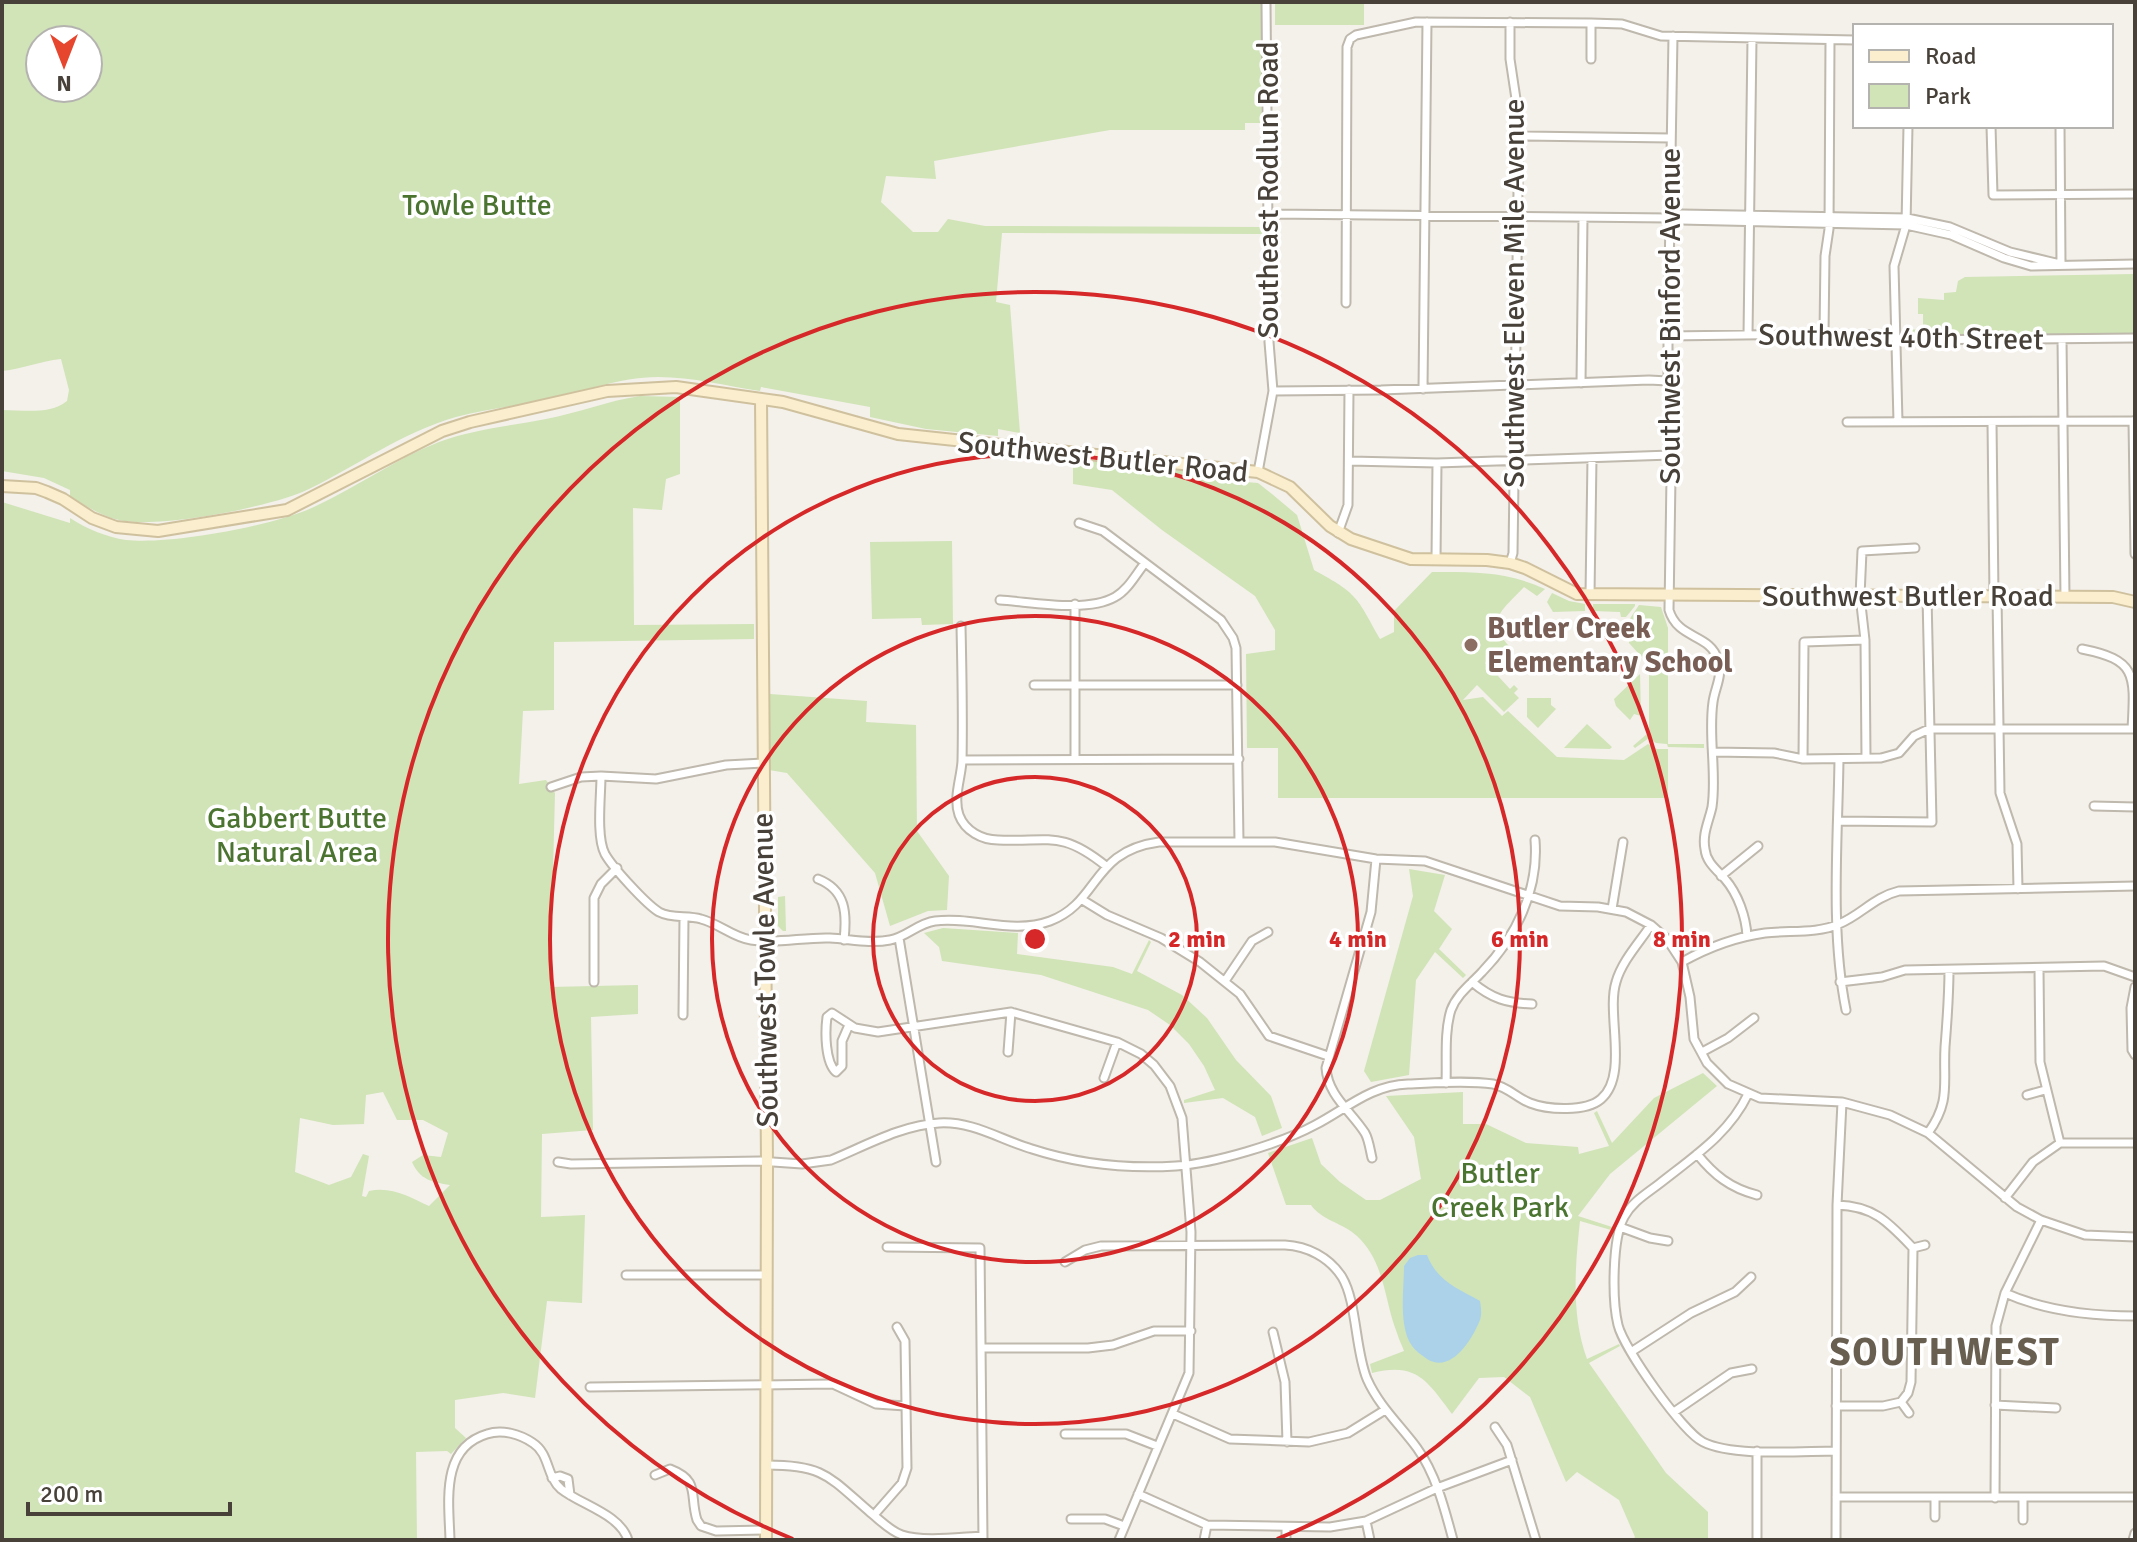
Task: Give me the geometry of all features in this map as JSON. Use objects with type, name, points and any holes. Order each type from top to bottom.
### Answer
[{"type":"main road","name":"Southwest Butler Road","points":[[2,486],[36,488],[63,499],[92,518],[116,527],[158,531],[287,510],[442,431],[470,422],[607,391],[676,387],[794,404],[898,434],[1258,472],[1290,487],[1338,533],[1400,557],[1510,563],[1569,592],[1590,595],[2065,597],[2120,598],[2134,602]]},
{"type":"main road","name":"Southwest Towle Avenue","points":[[761,399],[767,1163],[766,1535]]},
{"type":"street","name":"Southeast Rodlun Road","points":[[1258,472],[1273,391],[1266,2]]},
{"type":"street","points":[[1423,389],[1427,22]]},
{"type":"street","points":[[1346,303],[1347,47],[1358,34],[1427,22],[1510,22],[1622,24],[1661,36],[1853,40]]},
{"type":"street","name":"Southwest Eleven Mile Avenue","points":[[1510,22],[1510,59],[1519,102],[1513,553],[1510,563]]},
{"type":"street","points":[[1591,23],[1591,59]]},
{"type":"street","name":"Southwest Binford Avenue","points":[[1668,595],[1673,36]]},
{"type":"street","points":[[1748,335],[1752,39]]},
{"type":"street","points":[[1824,334],[1830,40]]},
{"type":"street","points":[[1898,422],[1894,266],[1907,222],[1908,128]]},
{"type":"street","points":[[1991,128],[1993,195],[2135,194]]},
{"type":"street","points":[[2060,128],[2061,264]]},
{"type":"street","points":[[1519,136],[1671,138]]},
{"type":"street","points":[[1268,214],[1907,222],[1951,235],[2023,264],[2047,267],[2061,264],[2135,264]]},
{"type":"street","points":[[1581,383],[1583,218]]},
{"type":"street","name":"Southwest 40th Street","points":[[1668,336],[1824,334],[1904,340],[2135,338]]},
{"type":"street","points":[[2062,339],[2065,597]]},
{"type":"street","points":[[1273,391],[1668,381]]},
{"type":"street","points":[[1338,533],[1348,505],[1349,390]]},
{"type":"street","points":[[1847,422],[2134,421],[2135,554]]},
{"type":"street","points":[[1992,422],[2000,793],[2017,844],[2018,889]]},
{"type":"street","points":[[1350,461],[1437,463],[1671,455]]},
{"type":"street","points":[[1590,595],[1592,458]]},
{"type":"street","points":[[1436,560],[1437,463]]},
{"type":"street","points":[[1079,523],[1103,531],[1208,609],[1228,628],[1236,648],[1239,841]]},
{"type":"street","points":[[1866,758],[1865,640],[1860,596],[1862,551],[1915,548]]},
{"type":"street","points":[[1000,600],[1028,604],[1103,602],[1116,597],[1145,563]]},
{"type":"street","points":[[2134,602],[2135,591]]},
{"type":"street","points":[[1668,595],[1672,621],[1680,630],[1710,646],[1718,657],[1721,672],[1713,701],[1712,792],[1705,852],[1731,888],[1743,914],[1747,936]]},
{"type":"street","points":[[1838,821],[1932,822],[1927,596]]},
{"type":"street","points":[[1075,604],[1075,759]]},
{"type":"street","points":[[961,626],[962,760],[956,802],[962,822],[978,836],[994,840],[1056,839],[1072,843],[1106,866]]},
{"type":"street","points":[[1803,759],[1804,642],[1865,640]]},
{"type":"street","points":[[1713,752],[1774,753],[1803,759],[1866,758],[1893,756],[1914,736],[1929,729],[2134,729],[2134,688],[2126,663],[2117,657],[2082,649]]},
{"type":"street","points":[[1034,685],[1237,685]]},
{"type":"street","points":[[962,760],[1239,759]]},
{"type":"street","points":[[1839,759],[1838,925],[1840,982],[1846,1010]]},
{"type":"street","points":[[551,787],[567,780],[601,776],[656,779],[726,765],[763,763]]},
{"type":"street","points":[[601,776],[601,843],[607,857],[653,907],[667,915],[713,923],[744,938],[873,942],[899,938],[936,921],[1038,925],[1068,912],[1106,866],[1126,850],[1142,844],[1239,841],[1289,843],[1376,859],[1436,864],[1560,906],[1626,912],[1651,925],[1667,939],[1682,962],[1690,997],[1692,1032],[1707,1063],[1724,1081],[1748,1094],[1775,1100],[1842,1102],[1890,1115],[1928,1133],[2005,1198],[2041,1220],[2085,1235],[2135,1237]]},
{"type":"street","points":[[2094,806],[2135,807]]},
{"type":"street","points":[[1446,1083],[1451,1010],[1462,991],[1504,948],[1515,930],[1536,871],[1535,840]]},
{"type":"street","points":[[1612,909],[1623,842]]},
{"type":"street","points":[[1721,876],[1758,846]]},
{"type":"street","points":[[1372,1158],[1367,1136],[1330,1086],[1326,1068],[1371,912],[1376,859]]},
{"type":"street","points":[[594,982],[594,898],[601,884],[617,868]]},
{"type":"street","points":[[818,879],[834,885],[841,899],[846,916],[844,940]]},
{"type":"street","points":[[1682,962],[1747,936],[1838,925],[1878,898],[1899,891],[2135,886]]},
{"type":"street","points":[[1081,899],[1107,915],[1161,938],[1225,981],[1246,1001],[1269,1036],[1328,1056]]},
{"type":"street","points":[[683,1015],[684,917]]},
{"type":"street","points":[[558,1162],[802,1164],[831,1160],[910,1128],[930,1124],[963,1124],[1030,1149],[1087,1163],[1153,1167],[1230,1156],[1266,1144],[1313,1126],[1384,1087],[1446,1083],[1497,1085],[1539,1106],[1589,1106],[1602,1098],[1612,1083],[1616,983],[1625,963],[1651,925]]},
{"type":"street","points":[[1225,981],[1252,941],[1268,932]]},
{"type":"street","points":[[899,938],[936,1162]]},
{"type":"street","points":[[1840,982],[1882,977],[1905,970],[2104,966],[2135,977]]},
{"type":"street","points":[[2039,969],[2038,1045],[2045,1090],[2060,1143]]},
{"type":"street","points":[[1928,1133],[1940,1113],[1947,1088],[1945,1048],[1949,970]]},
{"type":"street","points":[[1472,982],[1502,1002],[1532,1004]]},
{"type":"street","points":[[2135,987],[2131,1008],[2132,1050],[2135,1055]]},
{"type":"street","points":[[1008,1052],[1011,1012]]},
{"type":"street","points":[[849,1025],[842,1041],[842,1066],[836,1072],[830,1066],[827,1017],[832,1013],[849,1025],[878,1032],[1011,1012],[1117,1042],[1148,1059],[1170,1086],[1182,1118],[1187,1164],[1191,1247],[1189,1373],[1119,1540]]},
{"type":"street","points":[[1702,1052],[1728,1038],[1754,1018]]},
{"type":"street","points":[[1104,1078],[1117,1042]]},
{"type":"street","points":[[2027,1095],[2045,1090]]},
{"type":"street","points":[[1748,1094],[1732,1122],[1636,1202],[1620,1227],[1618,1324],[1631,1352],[1674,1412],[1686,1428],[1703,1442],[1757,1451],[1836,1451]]},
{"type":"street","points":[[1836,1540],[1837,1205],[1842,1102]]},
{"type":"street","points":[[2005,1198],[2033,1162],[2060,1143],[2135,1143]]},
{"type":"street","points":[[1697,1154],[1723,1181],[1736,1189],[1757,1195]]},
{"type":"street","points":[[1836,1406],[1883,1406],[1901,1402],[1908,1393],[1911,1377],[1913,1248],[1878,1215],[1855,1206],[1837,1205]]},
{"type":"street","points":[[1995,1498],[1996,1326],[2005,1293],[2041,1220]]},
{"type":"street","points":[[1620,1227],[1668,1241]]},
{"type":"street","points":[[1065,1262],[1085,1250],[1101,1246],[1285,1245],[1312,1250],[1341,1276],[1348,1294],[1364,1371],[1385,1410],[1422,1455],[1437,1488],[1453,1540]]},
{"type":"street","points":[[1913,1248],[1925,1245]]},
{"type":"street","points":[[767,1465],[800,1465],[817,1470],[893,1531],[908,1536],[983,1538],[980,1248],[887,1247]]},
{"type":"street","points":[[626,1275],[767,1275]]},
{"type":"street","points":[[1631,1352],[1691,1313],[1735,1292],[1751,1277]]},
{"type":"street","points":[[2005,1293],[2020,1300],[2069,1311],[2135,1316]]},
{"type":"street","points":[[874,1515],[905,1476],[905,1341],[897,1327]]},
{"type":"street","points":[[982,1348],[1088,1348],[1121,1343],[1154,1331],[1191,1331]]},
{"type":"street","points":[[1273,1332],[1285,1382],[1287,1442]]},
{"type":"street","points":[[1674,1412],[1731,1373],[1752,1369]]},
{"type":"street","points":[[590,1387],[833,1384],[868,1402],[905,1406]]},
{"type":"street","points":[[1901,1402],[1909,1413]]},
{"type":"street","points":[[1995,1405],[2056,1408]]},
{"type":"street","points":[[1173,1414],[1230,1439],[1309,1442],[1355,1430],[1385,1410]]},
{"type":"street","points":[[1495,1427],[1507,1445],[1536,1540]]},
{"type":"street","points":[[450,1540],[450,1476],[456,1458],[471,1442],[493,1433],[524,1437],[543,1453],[552,1478],[570,1495],[617,1524],[628,1540]]},
{"type":"street","points":[[1065,1434],[1126,1434],[1157,1446]]},
{"type":"street","points":[[1757,1451],[1757,1540]]},
{"type":"street","points":[[1138,1494],[1207,1525],[1330,1527],[1366,1521],[1437,1488],[1512,1460]]},
{"type":"street","points":[[655,1475],[670,1469],[691,1482],[697,1520],[708,1529],[766,1535]]},
{"type":"street","points":[[1836,1497],[2135,1497]]},
{"type":"street","points":[[1935,1497],[1935,1517]]},
{"type":"street","points":[[2023,1498],[2023,1520]]},
{"type":"street","points":[[1071,1519],[1105,1519],[1124,1526]]},
{"type":"street","points":[[1366,1521],[1370,1540]]},
{"type":"street","points":[[1204,1540],[1207,1525]]},
{"type":"street","points":[[1286,1527],[1286,1540]]},
{"type":"street","points":[[2133,1540],[2135,1533]]},
{"type":"green space","name":"Towle Butte","points":[[2,2],[1262,2],[1261,123],[1245,123],[1245,130],[1110,130],[934,161],[936,179],[886,176],[881,202],[913,232],[938,232],[948,219],[985,226],[1261,227],[1262,234],[1002,233],[996,302],[1010,305],[1020,433],[998,429],[998,436],[926,429],[870,417],[870,407],[761,387],[760,391],[684,378],[643,378],[436,423],[309,489],[269,503],[215,515],[137,522],[100,513],[70,496],[70,490],[44,478],[2,471],[2,410],[53,408],[67,401],[69,390],[61,359],[2,371]]},
{"type":"green space","points":[[1275,2],[1364,2],[1364,25],[1275,25]]},
{"type":"green space","points":[[2135,274],[2135,334],[1905,338],[1905,330],[1923,329],[1923,314],[1918,314],[1918,298],[1944,300],[1944,293],[1956,292],[1958,281],[1965,277]]},
{"type":"green space","name":"Gabbert Butte Natural Area","points":[[680,397],[680,474],[666,479],[662,510],[633,508],[634,625],[754,624],[754,639],[554,642],[554,710],[523,711],[519,784],[546,780],[555,793],[550,987],[638,985],[638,1014],[591,1017],[593,1130],[542,1134],[541,1217],[585,1215],[582,1303],[547,1301],[535,1398],[503,1393],[455,1400],[455,1428],[466,1438],[451,1454],[447,1451],[416,1452],[417,1540],[2,1540],[2,502],[70,523],[70,518],[97,532],[126,540],[195,537],[249,527],[316,506],[439,442],[628,398]],"holes":[[[383,1092],[397,1120],[423,1120],[448,1133],[441,1157],[423,1155],[412,1162],[427,1179],[450,1185],[429,1206],[385,1190],[369,1191],[366,1197],[362,1196],[369,1156],[363,1154],[351,1177],[329,1185],[295,1172],[300,1118],[333,1125],[364,1124],[366,1095]]]},
{"type":"green space","name":"Butler Creek Elementary School","points":[[1073,460],[1191,470],[1205,472],[1211,479],[1258,483],[1297,515],[1314,570],[1354,597],[1380,639],[1394,632],[1394,611],[1432,572],[1503,576],[1545,589],[1537,596],[1524,587],[1503,609],[1497,622],[1498,630],[1511,652],[1503,659],[1496,653],[1485,663],[1494,672],[1498,668],[1502,672],[1498,676],[1510,689],[1514,685],[1518,689],[1514,693],[1519,698],[1504,712],[1477,685],[1463,700],[1483,697],[1502,716],[1508,711],[1557,757],[1624,760],[1648,744],[1657,749],[1668,749],[1668,798],[1278,798],[1278,748],[1247,748],[1246,654],[1275,650],[1275,630],[1255,596],[1112,490],[1073,484]]},
{"type":"green space","points":[[952,541],[953,624],[922,625],[921,618],[872,619],[870,542]]},
{"type":"green space","points":[[1552,593],[1585,604],[1585,611],[1553,612],[1547,602]]},
{"type":"green space","points":[[1593,604],[1635,606],[1626,617],[1621,617],[1620,612],[1593,611]]},
{"type":"green space","points":[[1639,605],[1661,607],[1668,628],[1668,744],[1704,744],[1704,748],[1668,747],[1649,738],[1635,748],[1633,746],[1648,733],[1649,728],[1649,665],[1629,643],[1629,620]]},
{"type":"green space","points":[[1640,674],[1641,716],[1634,714],[1630,720],[1616,706],[1614,699]]},
{"type":"green space","points":[[770,694],[867,701],[866,722],[916,725],[917,831],[949,876],[947,910],[928,911],[890,926],[875,873],[787,773],[769,770]]},
{"type":"green space","points":[[1527,698],[1551,698],[1551,705],[1556,709],[1538,728],[1527,717]]},
{"type":"green space","points":[[1587,724],[1612,747],[1610,749],[1564,748]]},
{"type":"green space","points":[[1409,869],[1445,875],[1434,911],[1452,929],[1439,949],[1466,975],[1463,978],[1435,952],[1416,980],[1409,1075],[1371,1082],[1364,1071],[1413,896]]},
{"type":"green space","points":[[785,896],[786,931],[783,931],[778,926],[778,897]]},
{"type":"green space","points":[[943,928],[1018,933],[1017,954],[1113,967],[1132,974],[1149,940],[1151,942],[1137,971],[1182,995],[1207,1018],[1236,1060],[1271,1096],[1282,1128],[1262,1136],[1255,1117],[1223,1098],[1184,1103],[1184,1100],[1215,1090],[1189,1044],[1170,1025],[1148,1010],[1041,975],[942,961],[939,947],[924,933]]},
{"type":"green space","name":"Butler Creek Park","points":[[1703,1073],[1717,1086],[1610,1174],[1578,1216],[1612,1227],[1611,1230],[1580,1221],[1576,1308],[1587,1359],[1619,1344],[1589,1363],[1666,1473],[1708,1512],[1708,1540],[1633,1540],[1635,1537],[1619,1500],[1577,1472],[1566,1482],[1530,1397],[1504,1377],[1479,1378],[1452,1414],[1420,1377],[1400,1370],[1372,1373],[1370,1364],[1404,1351],[1379,1269],[1357,1236],[1320,1214],[1311,1205],[1286,1205],[1268,1153],[1312,1138],[1321,1164],[1340,1182],[1366,1200],[1380,1200],[1421,1179],[1414,1137],[1386,1096],[1463,1092],[1463,1124],[1486,1124],[1526,1143],[1578,1147],[1579,1154],[1609,1146],[1594,1113],[1597,1111],[1612,1143],[1654,1098]]},
{"type":"water","points":[[1427,1255],[1442,1278],[1480,1301],[1481,1318],[1472,1337],[1460,1353],[1444,1362],[1427,1359],[1411,1344],[1406,1332],[1403,1314],[1404,1266],[1410,1258]]},
{"type":"place","name":"Butler Creek Elementary School","points":[[1471,645]]},
{"type":"district","name":"SOUTHWEST","points":[[1945,1352]]}]
